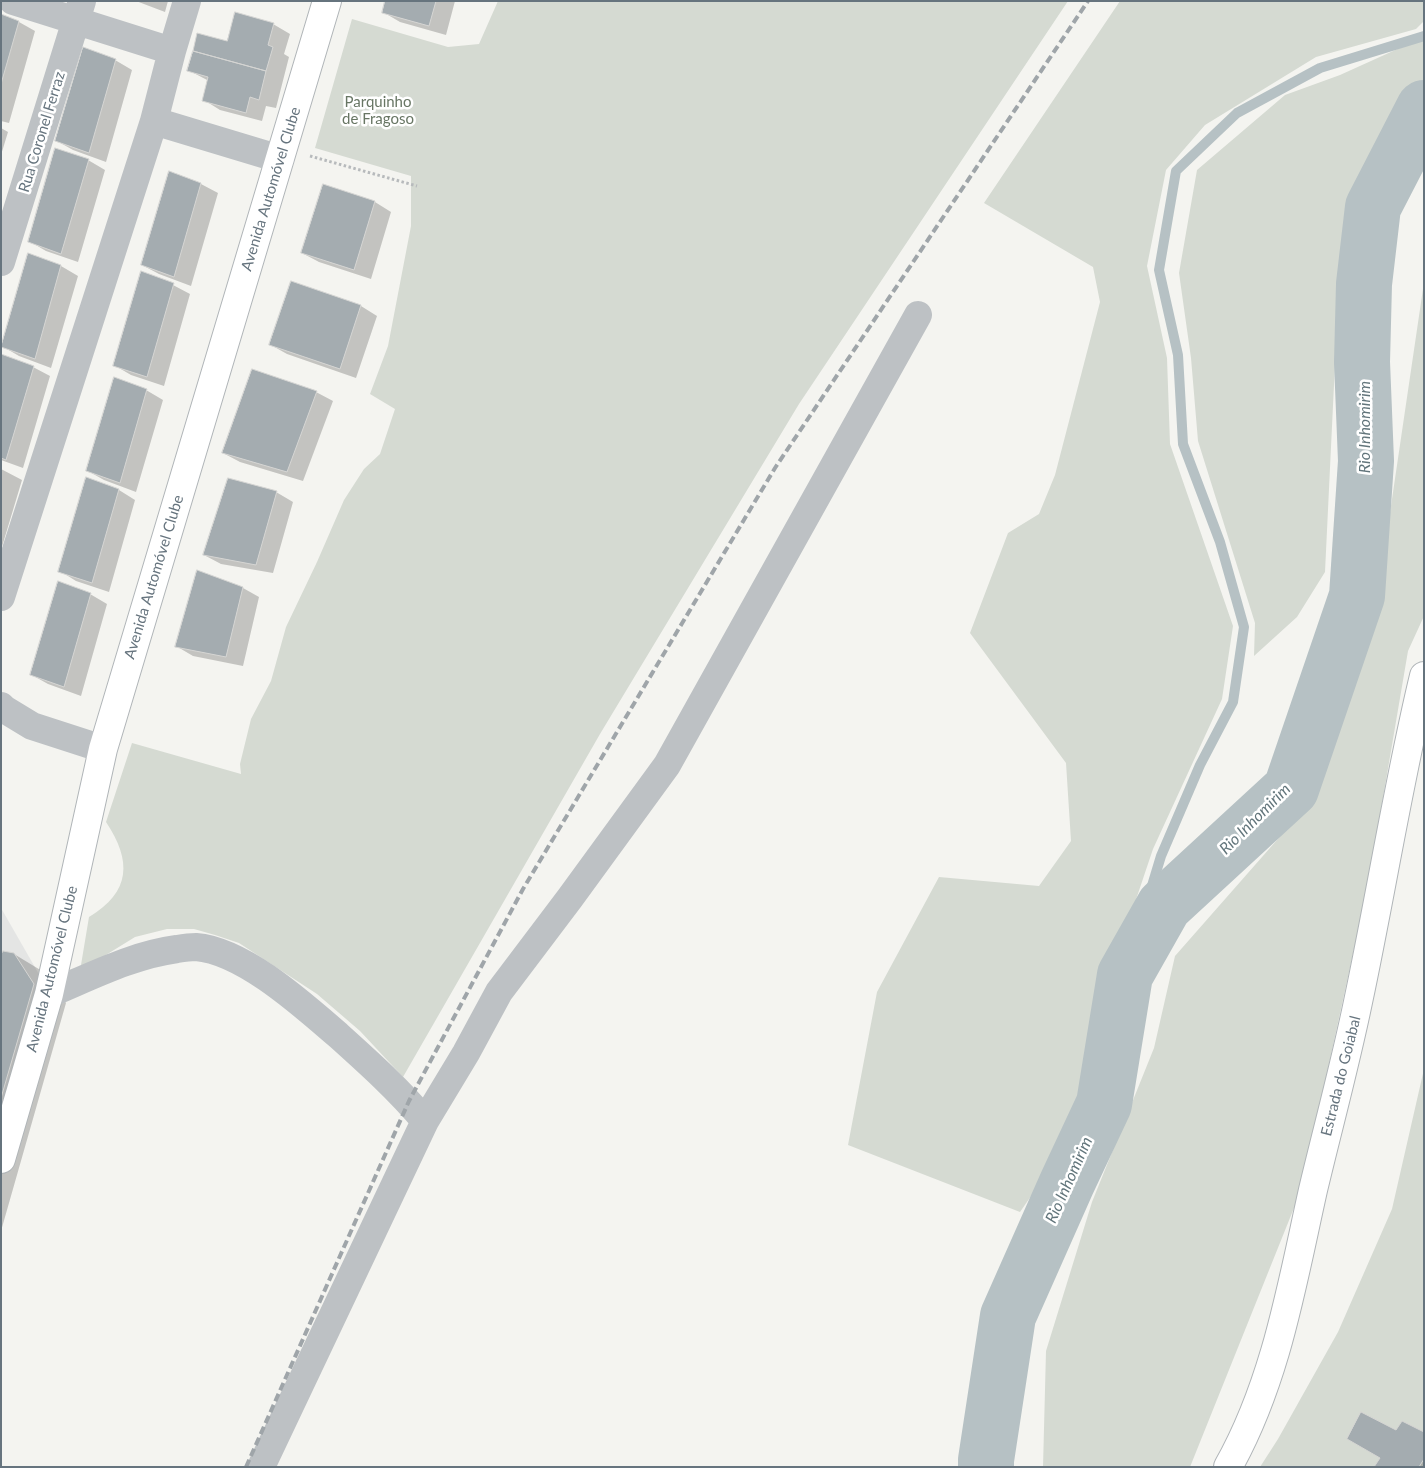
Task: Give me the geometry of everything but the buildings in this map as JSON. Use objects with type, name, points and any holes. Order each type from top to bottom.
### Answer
[{"type":"main road","name":"Avenida Automóvel Clube","points":[[1,1158],[49,994],[103,749],[327,1]]},
{"type":"main road","name":"Estrada do Goiabal","points":[[1228,1467],[1262,1395],[1280,1336],[1358,1004],[1410,735],[1424,676]]},
{"type":"street","points":[[13,1],[79,11],[172,51]]},
{"type":"street","points":[[1,597],[154,122],[187,1]]},
{"type":"street","name":"Rua Coronel Ferraz","points":[[1,262],[79,11]]},
{"type":"street","points":[[154,122],[280,159]]},
{"type":"street","points":[[261,1467],[425,1121],[466,1053],[499,992],[667,765],[918,315]]},
{"type":"street","points":[[1,706],[4,710],[32,726],[103,749]]},
{"type":"street","points":[[49,994],[124,963],[158,952],[195,947],[216,951],[269,978],[393,1085],[425,1121]]},
{"type":"path","points":[[280,159],[306,155],[417,186]]},
{"type":"shaded area","points":[[1,908],[40,976],[1,1108]]},
{"type":"green space","name":"Parquinho de Fragoso","points":[[498,1],[1068,1],[799,404],[600,734],[403,1077],[360,1031],[317,994],[239,943],[215,935],[194,929],[167,929],[135,937],[80,971],[89,917],[113,897],[120,886],[123,875],[120,850],[106,822],[132,743],[241,774],[240,764],[251,719],[271,681],[286,627],[344,500],[364,469],[380,454],[395,409],[370,394],[388,346],[411,226],[411,176],[315,148],[352,19],[448,47],[479,44]]},
{"type":"green space","points":[[1120,1],[1424,1],[1424,21],[1416,29],[1316,57],[1205,125],[1166,170],[1147,266],[1167,358],[1170,444],[1233,626],[1222,699],[1153,849],[1116,959],[1077,1130],[1020,1212],[848,1145],[877,992],[939,877],[1039,886],[1071,841],[1066,763],[970,633],[1008,533],[1039,514],[1055,475],[1100,302],[1093,267],[984,203]]},
{"type":"green space","points":[[1424,37],[1424,79],[1406,103],[1387,123],[1371,151],[1349,210],[1336,343],[1325,572],[1297,617],[1254,656],[1255,623],[1198,441],[1191,358],[1179,273],[1197,170],[1285,95],[1340,75]]},
{"type":"green space","points":[[1424,282],[1424,616],[1408,651],[1369,880],[1302,1188],[1190,1467],[1043,1467],[1046,1351],[1092,1202],[1154,1048],[1175,956],[1313,799],[1378,594]]},
{"type":"green space","points":[[1424,1069],[1424,1467],[1260,1467],[1278,1439],[1338,1332],[1392,1209]]},
{"type":"waterway","points":[[1125,975],[1161,856],[1200,765],[1233,702],[1244,627],[1220,542],[1183,444],[1178,355],[1159,270],[1176,171],[1237,113],[1320,68],[1424,36]]},
{"type":"waterway","name":"Rio Inhomirim","points":[[986,1467],[1008,1316],[1104,1104],[1125,975],[1164,906],[1291,789],[1357,596],[1366,461],[1362,362],[1364,284],[1373,207],[1424,108]]},
{"type":"railway","points":[[246,1467],[409,1101],[523,889],[775,468],[1088,1]]}]
